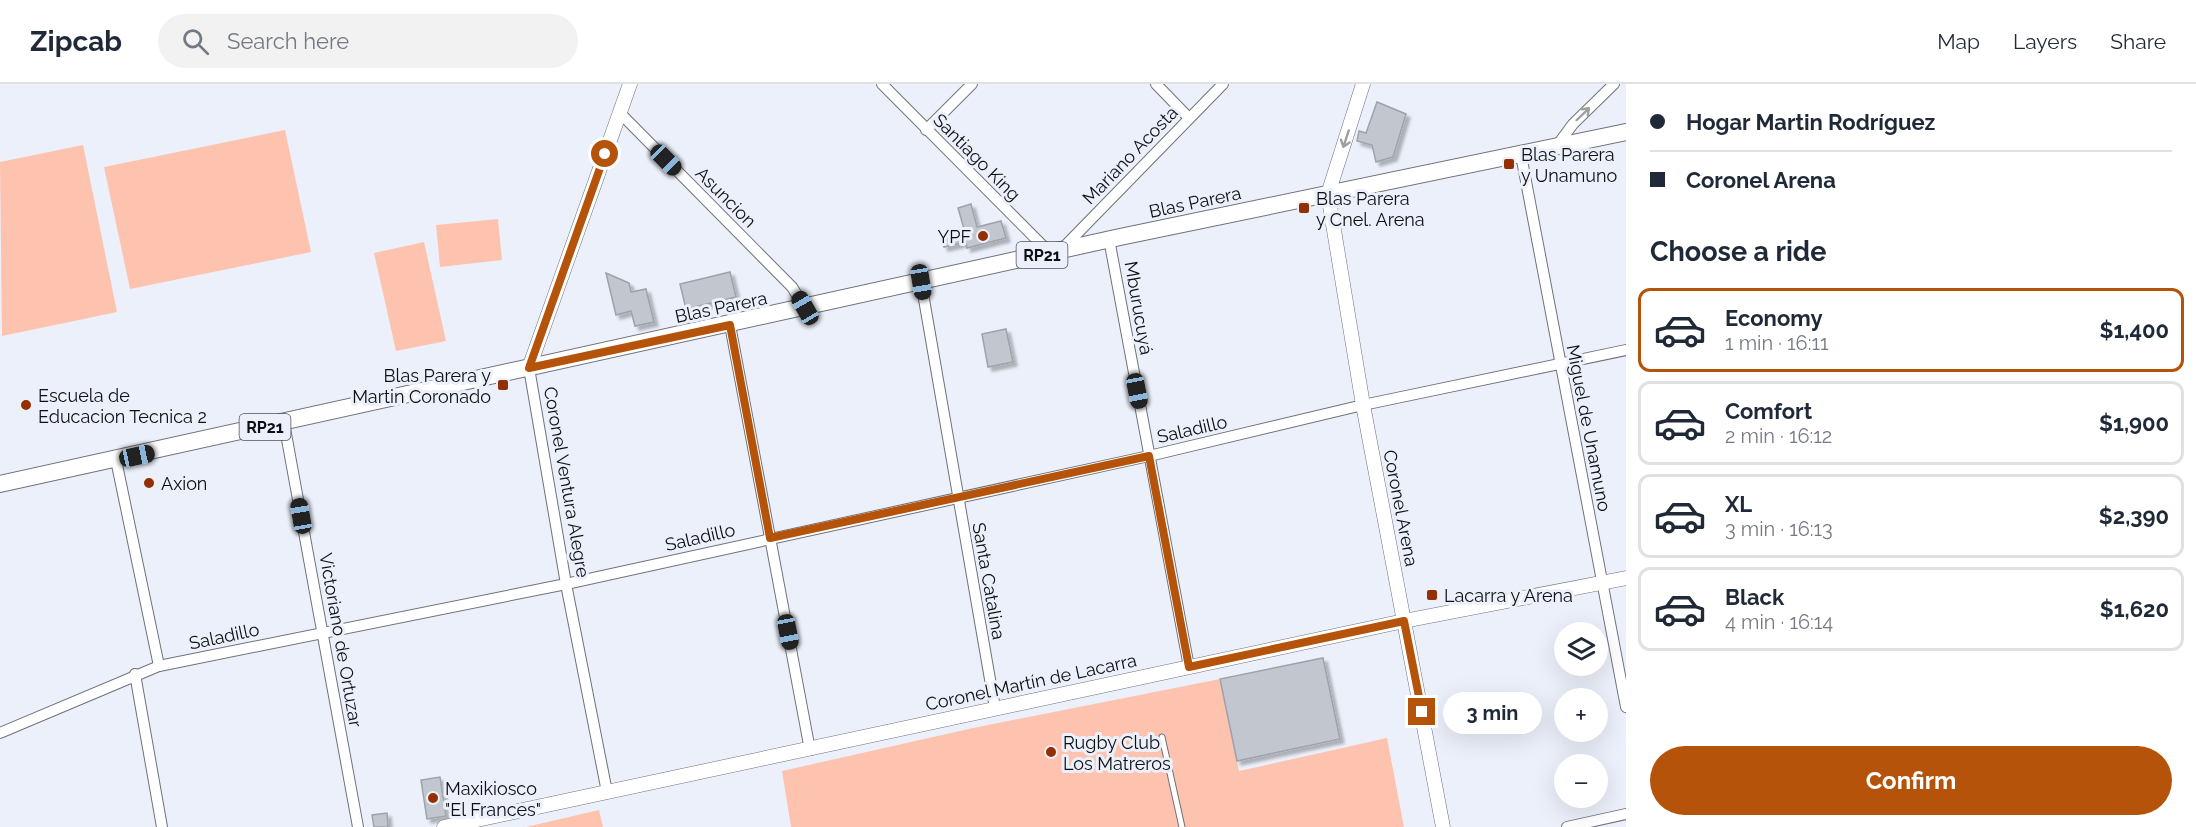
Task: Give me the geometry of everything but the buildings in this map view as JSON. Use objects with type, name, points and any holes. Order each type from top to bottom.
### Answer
[{"type":"main road","name":"Blas Parera","points":[[0,484],[730,325],[1109,239],[1626,132]]},
{"type":"street","name":"Coronel Ventura Alegre","points":[[607,792],[566,584],[529,368],[630,84]]},
{"type":"street","name":"Santiago King","points":[[882,84],[927,130],[1055,251]]},
{"type":"street","points":[[927,130],[972,84]]},
{"type":"street","points":[[1156,84],[1189,118]]},
{"type":"street","name":"Mariano Acosta","points":[[1055,251],[1223,84]]},
{"type":"street","points":[[1328,194],[1363,84]]},
{"type":"street","points":[[1556,147],[1573,124],[1614,84]]},
{"type":"street","name":"Asuncion","points":[[619,112],[792,287],[805,308]]},
{"type":"street","name":"Miguel de Unamuno","points":[[1521,155],[1626,707]]},
{"type":"street","name":"Coronel Arena","points":[[1328,194],[1363,405],[1443,827]]},
{"type":"street","name":"Mburucuyá","points":[[1109,239],[1189,667]]},
{"type":"street","name":"Santa Catalina","points":[[921,282],[995,708]]},
{"type":"street","points":[[730,325],[810,750]]},
{"type":"street","name":"Saladillo","points":[[0,733],[135,674],[159,666],[566,584],[1149,456],[1363,405],[1626,350]]},
{"type":"street","name":"Victoriano de Ortuzar","points":[[284,423],[358,827]]},
{"type":"street","points":[[116,460],[159,666]]},
{"type":"street","name":"Coronel Martín de Lacarra","points":[[444,827],[1404,621],[1626,578]]},
{"type":"street","points":[[135,674],[162,827]]},
{"type":"street","points":[[1567,827],[1626,814]]},
{"type":"lane","points":[[1162,737],[1182,827]]},
{"type":"shaded area","points":[[285,130],[311,252],[130,289],[104,167]]},
{"type":"shaded area","points":[[83,145],[117,312],[2,336],[0,162]]},
{"type":"shaded area","points":[[498,219],[502,260],[440,267],[436,225]]},
{"type":"shaded area","points":[[424,242],[446,341],[396,351],[374,253]]},
{"type":"shaded area","name":"Rugby Club Los Matreros","points":[[1220,679],[1239,771],[1387,738],[1404,827],[791,827],[782,771],[973,728]]},
{"type":"shaded area","points":[[599,810],[603,827],[526,827]]},
{"type":"place","name":"Blas Parera y Unamuno","points":[[1509,164]]},
{"type":"place","name":"Blas Parera y Cnel. Arena","points":[[1304,208]]},
{"type":"place","name":"YPF","points":[[983,236]]},
{"type":"place","name":"Blas Parera y Martin Coronado","points":[[503,385]]},
{"type":"place","name":"Escuela de Educacion Tecnica 2","points":[[26,405]]},
{"type":"place","name":"Axion","points":[[149,483]]},
{"type":"place","name":"Lacarra y Arena","points":[[1432,595]]},
{"type":"place","name":"Rugby Club Los Matreros","points":[[1051,752]]},
{"type":"place","name":"Maxikiosco \"El Frances\"","points":[[433,798]]},
{"type":"route","points":[[605,154],[537,351],[529,368],[730,325],[770,538],[1149,456],[1189,667],[1404,621],[1422,712]]}]
